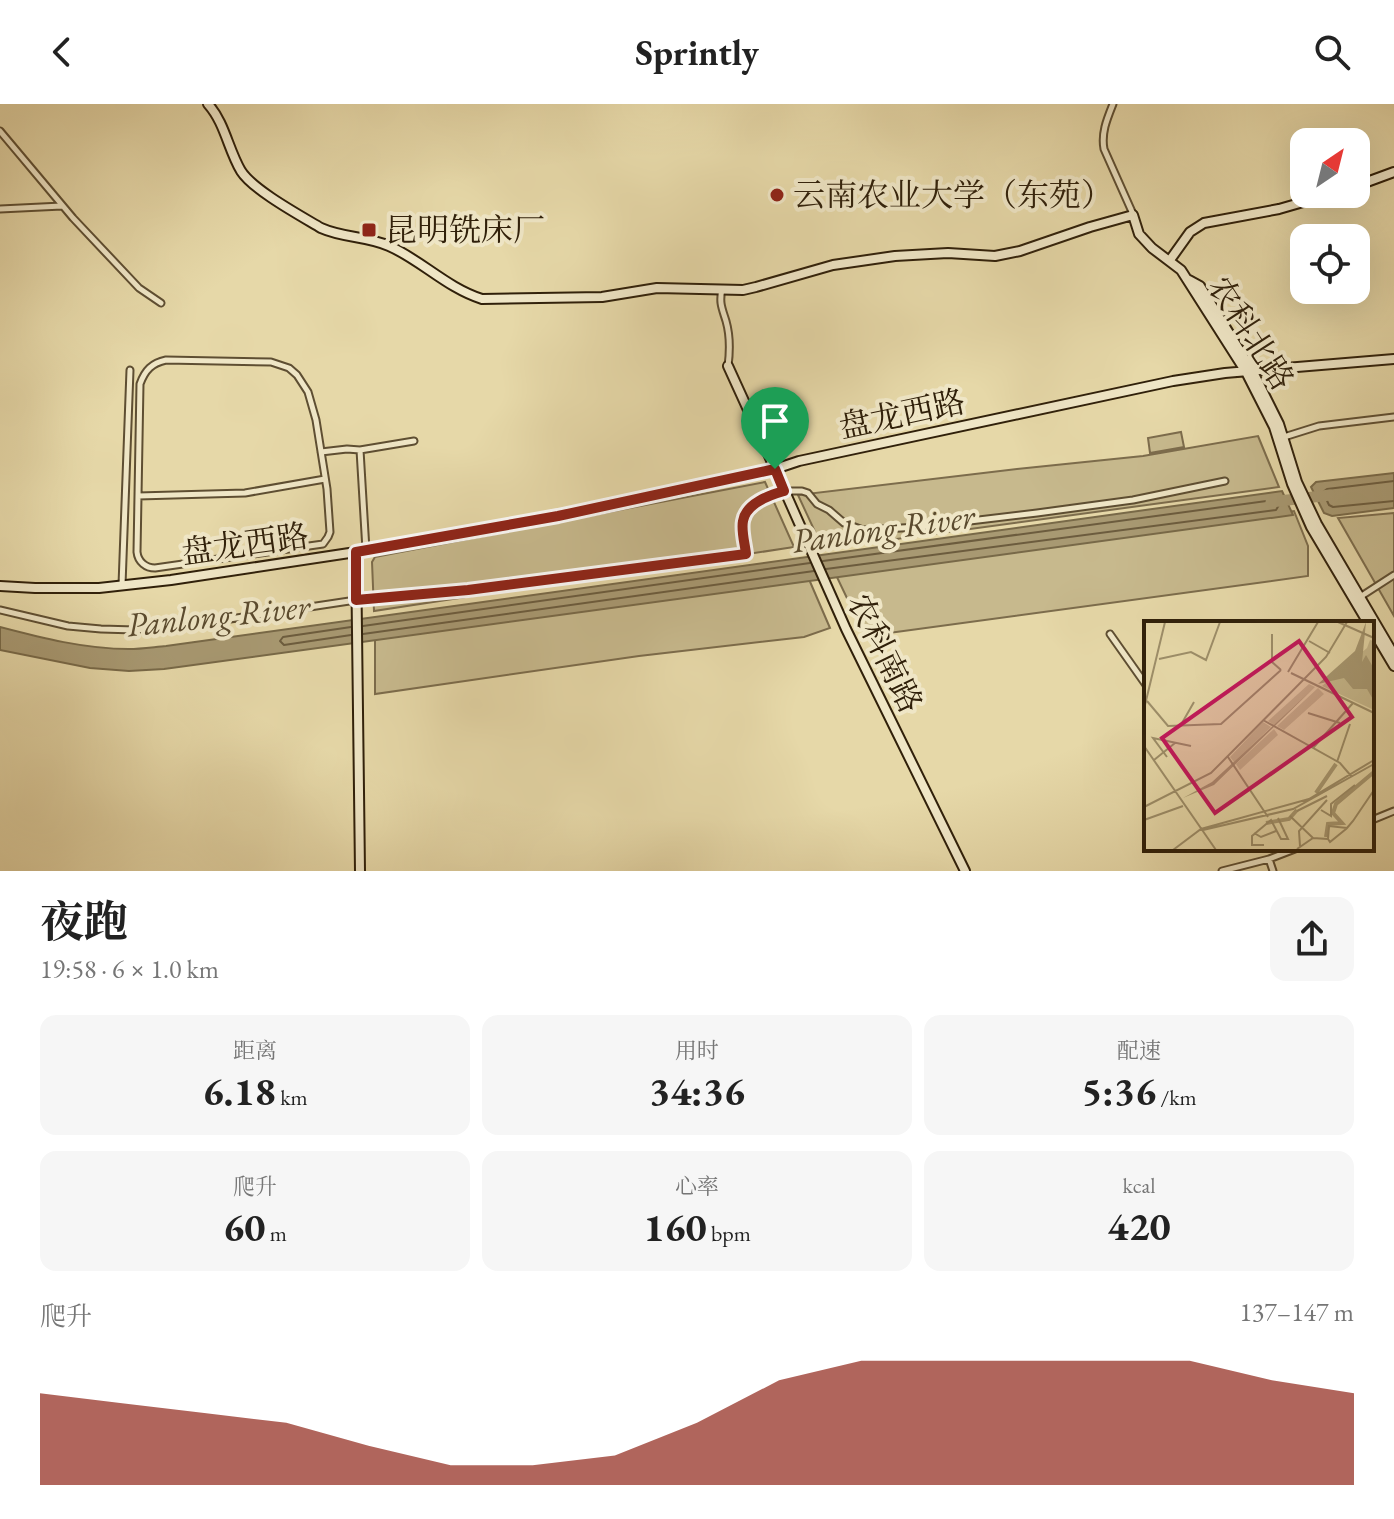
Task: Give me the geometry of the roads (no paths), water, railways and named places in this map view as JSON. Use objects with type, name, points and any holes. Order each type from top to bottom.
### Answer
[{"type":"street","points":[[208,104],[214,110],[242,173],[253,184],[321,228],[383,243],[468,295],[482,299],[602,297],[657,288],[743,290],[833,265],[895,256],[948,253],[995,256],[1020,251],[1133,215],[1102,142],[1113,104]]},
{"type":"street","points":[[0,131],[63,206],[139,288],[161,303]]},
{"type":"street","points":[[1370,181],[1394,172]]},
{"type":"street","points":[[0,209],[63,206]]},
{"type":"street","points":[[1170,260],[1190,232],[1204,223],[1290,206]]},
{"type":"street","name":"农科北路","points":[[1133,215],[1139,234],[1181,270],[1249,372],[1284,437],[1295,483]]},
{"type":"street","points":[[722,289],[720,306],[730,350],[728,366]]},
{"type":"street","name":"盘龙西路","points":[[0,586],[99,588],[361,551],[558,516],[1173,381],[1225,373],[1394,359]]},
{"type":"street","points":[[166,360],[251,360],[289,368],[308,392],[321,452],[330,532],[323,544],[155,568],[142,564],[138,556],[140,384],[151,366],[166,360]]},
{"type":"street","name":"农科南路","points":[[728,366],[829,594],[965,871]]},
{"type":"street","points":[[122,585],[130,370]]},
{"type":"street","name":"农科北路","points":[[1249,372],[1295,483]]},
{"type":"street","points":[[1284,437],[1319,426],[1394,417]]},
{"type":"street","points":[[321,452],[360,450],[414,441]]},
{"type":"street","points":[[360,450],[361,551],[356,600],[360,871]]},
{"type":"street","points":[[138,496],[245,493],[325,479]]},
{"type":"street","points":[[0,610],[68,626],[135,630],[191,625],[356,600],[468,590],[746,554],[742,523],[747,511],[769,496],[784,491],[808,493],[817,504],[844,523],[863,530],[920,527],[1037,513],[1133,500],[1225,481]]},
{"type":"street","points":[[1295,483],[1314,526],[1367,621]]},
{"type":"street","points":[[1314,526],[1394,655]]},
{"type":"street","points":[[1360,597],[1394,575]]},
{"type":"street","points":[[1374,632],[1394,666]]},
{"type":"street","points":[[1110,634],[1144,682]]},
{"type":"street","points":[[1374,819],[1394,811]]},
{"type":"street","points":[[1222,871],[1269,859],[1278,852]]},
{"type":"street","points":[[1269,859],[1273,871]]},
{"type":"water","points":[[1394,473],[1394,508],[1332,516],[1324,513],[1311,487],[1316,482]]},
{"type":"water","points":[[1282,491],[1293,515],[164,669],[129,671],[90,668],[0,650],[0,627],[96,647],[129,649],[166,646]]},
{"type":"waterway","name":"Panlong River","points":[[1271,502],[1330,495]]},
{"type":"place","name":"云南农业大学（东苑）","points":[[777,195]]},
{"type":"place","name":"昆明铣床厂","points":[[369,230]]}]
